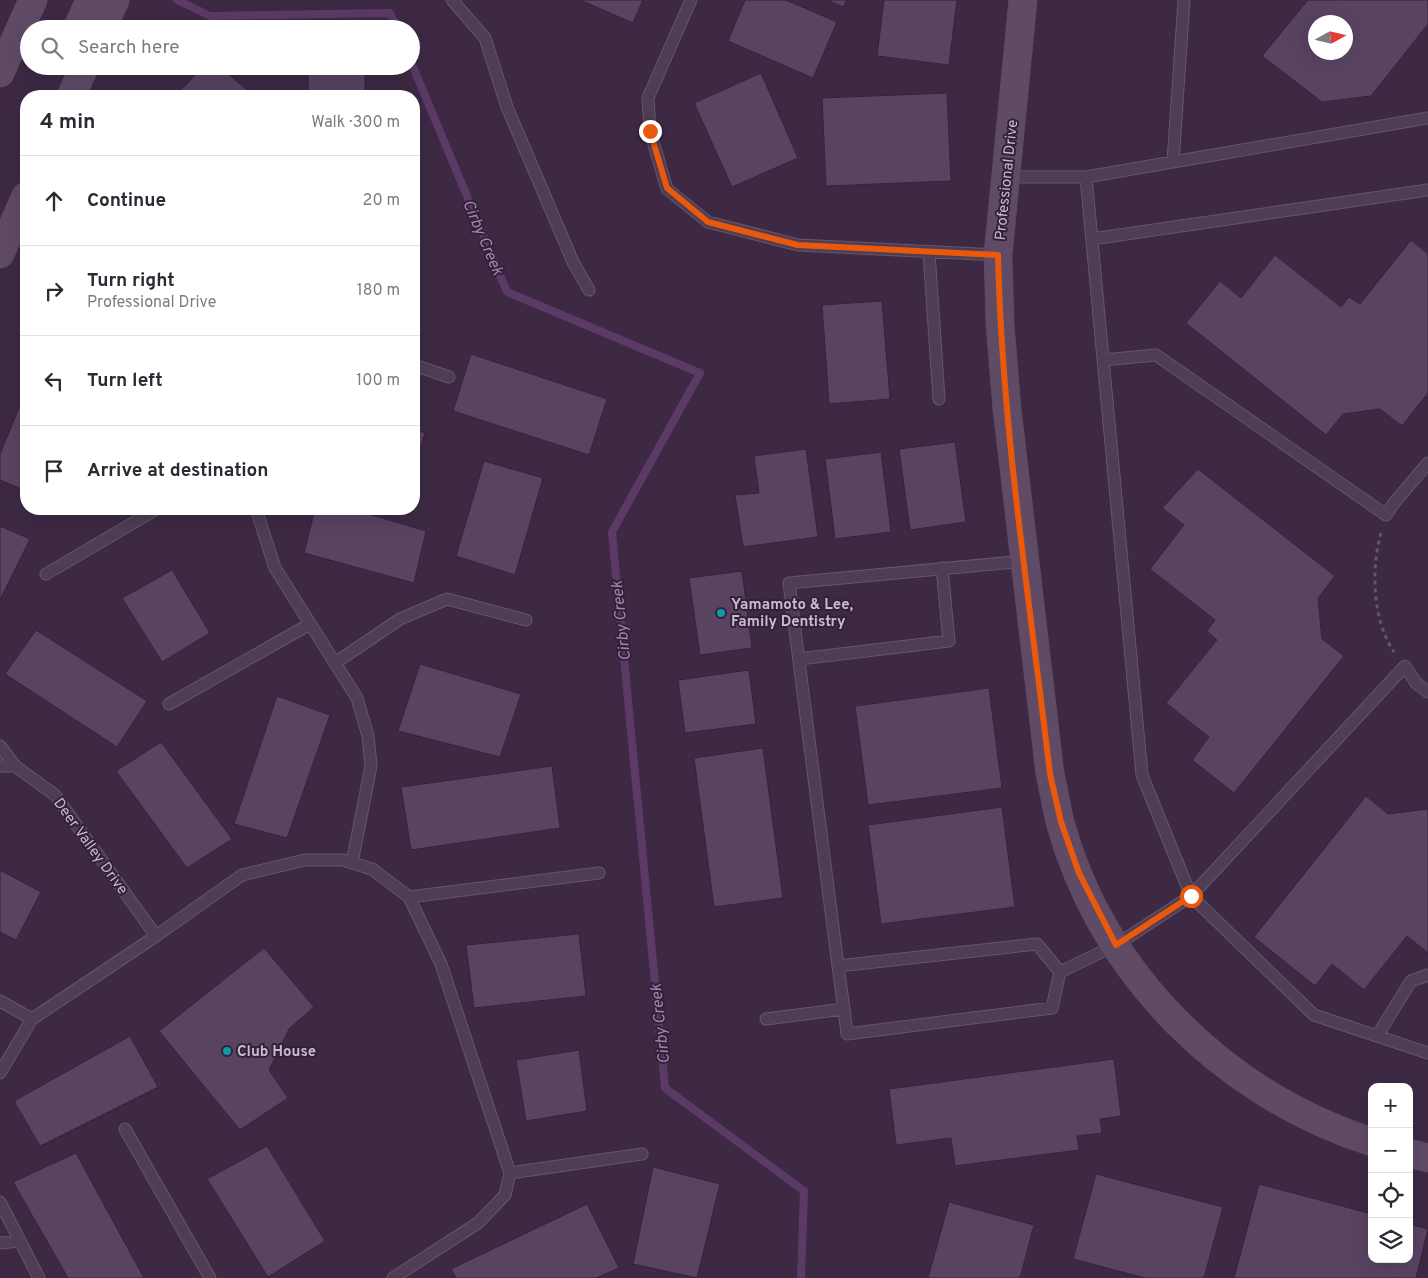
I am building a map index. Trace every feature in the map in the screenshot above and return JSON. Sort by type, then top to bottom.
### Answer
[{"type":"street","points":[[24,20],[33,0]]},
{"type":"street","points":[[81,20],[90,0]]},
{"type":"street","points":[[106,20],[115,0]]},
{"type":"street","name":"Professional Drive","points":[[1023,0],[998,255],[1001,343],[1050,774],[1061,822],[1079,873],[1116,945],[1152,998],[1226,1067],[1265,1094],[1318,1122],[1368,1141]]},
{"type":"street","points":[[0,73],[20,29]]},
{"type":"street","points":[[63,90],[64,75]]},
{"type":"street","points":[[74,90],[81,75]]},
{"type":"street","points":[[0,254],[20,209]]},
{"type":"street","points":[[1413,1154],[1428,1158]]},
{"type":"lane","points":[[452,0],[485,38],[507,107],[573,262],[589,290]]},
{"type":"lane","points":[[691,0],[648,98],[650,131],[667,188],[708,222],[798,245],[998,255]]},
{"type":"lane","points":[[1172,162],[1184,0]]},
{"type":"lane","points":[[1006,177],[1086,177],[1428,118]]},
{"type":"lane","points":[[1086,177],[1142,775],[1191,896],[1314,1015],[1428,1053]]},
{"type":"lane","points":[[1092,239],[1428,190]]},
{"type":"lane","points":[[929,252],[939,398]]},
{"type":"lane","points":[[1103,360],[1156,355],[1386,515],[1394,502],[1428,463]]},
{"type":"lane","points":[[420,367],[449,377]]},
{"type":"lane","points":[[46,574],[148,515]]},
{"type":"lane","points":[[258,515],[275,568],[357,698],[368,736],[371,766],[352,863]]},
{"type":"lane","points":[[1025,560],[789,583],[847,1034],[1052,1008],[1060,972]]},
{"type":"lane","points":[[799,659],[949,641],[942,568]]},
{"type":"lane","points":[[335,663],[400,619],[446,599],[526,620]]},
{"type":"lane","points":[[169,704],[310,624]]},
{"type":"lane","points":[[1060,972],[1116,945],[1191,896],[1405,666],[1416,683],[1428,692]]},
{"type":"lane","name":"Deer Valley Drive","points":[[0,746],[15,766],[55,795],[156,936]]},
{"type":"lane","points":[[0,766],[15,766]]},
{"type":"lane","points":[[0,1073],[32,1019],[156,936],[242,875],[305,860],[343,860],[372,869],[409,897],[441,964],[510,1173],[505,1195],[478,1223],[393,1278]]},
{"type":"lane","points":[[409,897],[599,874]]},
{"type":"lane","points":[[838,966],[1036,944],[1060,972]]},
{"type":"lane","points":[[1377,1036],[1411,981],[1428,974]]},
{"type":"lane","points":[[0,1002],[32,1019]]},
{"type":"lane","points":[[766,1019],[844,1009]]},
{"type":"lane","points":[[125,1129],[208,1278]]},
{"type":"lane","points":[[510,1173],[642,1154]]},
{"type":"lane","points":[[0,1202],[39,1278]]},
{"type":"lane","points":[[0,1243],[20,1241]]},
{"type":"path","points":[[1386,515],[1374,557],[1375,596],[1388,643],[1405,666]]},
{"type":"building","points":[[580,0],[643,0],[633,23]]},
{"type":"building","points":[[745,0],[786,0],[837,22],[813,78],[728,41]]},
{"type":"building","points":[[827,0],[847,0],[843,7]]},
{"type":"building","points":[[884,0],[957,0],[949,65],[877,56]]},
{"type":"building","points":[[1308,0],[1428,0],[1428,24],[1371,96],[1322,102],[1262,56]]},
{"type":"building","points":[[761,73],[798,158],[732,187],[694,103]]},
{"type":"building","points":[[195,75],[230,75],[247,90],[181,90]]},
{"type":"building","points":[[308,75],[365,75],[365,90],[308,90]]},
{"type":"building","points":[[947,93],[951,181],[826,186],[822,98]]},
{"type":"building","points":[[1411,240],[1428,254],[1428,393],[1402,426],[1380,409],[1343,414],[1326,435],[1186,323],[1220,281],[1241,298],[1275,255],[1341,307],[1349,297],[1360,304]]},
{"type":"building","points":[[882,301],[890,399],[829,404],[822,305]]},
{"type":"building","points":[[471,354],[607,399],[589,455],[453,411]]},
{"type":"building","points":[[20,406],[20,488],[0,480],[0,454]]},
{"type":"building","points":[[420,431],[425,433],[420,448]]},
{"type":"building","points":[[955,442],[966,522],[910,530],[899,449]]},
{"type":"building","points":[[806,449],[818,537],[743,547],[735,495],[759,493],[754,456]]},
{"type":"building","points":[[881,452],[891,532],[835,539],[825,459]]},
{"type":"building","points":[[484,461],[543,478],[515,575],[456,556]]},
{"type":"building","points":[[1198,469],[1335,576],[1318,598],[1322,639],[1344,656],[1234,793],[1192,760],[1209,737],[1166,703],[1217,640],[1207,631],[1215,620],[1150,569],[1184,525],[1162,508]]},
{"type":"building","points":[[314,515],[372,515],[426,531],[414,583],[304,553]]},
{"type":"building","points":[[0,526],[30,539],[0,600]]},
{"type":"building","points":[[172,570],[210,633],[162,662],[122,598]]},
{"type":"building","name":"Yamamoto & Lee, Family Dentistry","points":[[742,571],[752,648],[700,655],[689,578]]},
{"type":"building","points":[[36,630],[147,701],[117,747],[5,674]]},
{"type":"building","points":[[420,664],[521,694],[500,757],[398,731]]},
{"type":"building","points":[[749,670],[756,724],[685,733],[678,680]]},
{"type":"building","points":[[989,688],[1002,788],[868,805],[855,706]]},
{"type":"building","points":[[277,696],[330,715],[287,838],[234,824]]},
{"type":"building","points":[[161,742],[232,839],[187,868],[116,771]]},
{"type":"building","points":[[763,748],[783,898],[714,907],[694,758]]},
{"type":"building","points":[[552,766],[560,828],[411,850],[401,787]]},
{"type":"building","points":[[1366,796],[1388,814],[1428,809],[1428,953],[1407,936],[1364,990],[1332,964],[1315,986],[1254,937]]},
{"type":"building","points":[[1002,807],[1015,907],[881,924],[868,825]]},
{"type":"building","points":[[0,870],[41,892],[16,940],[0,932]]},
{"type":"building","points":[[579,934],[586,996],[474,1008],[466,945]]},
{"type":"building","name":"Club House","points":[[264,948],[314,1007],[289,1029],[269,1070],[288,1098],[240,1130],[159,1031]]},
{"type":"building","points":[[130,1036],[158,1087],[40,1146],[14,1101]]},
{"type":"building","points":[[579,1050],[587,1111],[526,1121],[516,1060]]},
{"type":"building","points":[[1114,1059],[1121,1116],[1100,1119],[1102,1133],[1077,1136],[1079,1150],[955,1166],[951,1138],[896,1145],[889,1089]]},
{"type":"building","points":[[267,1146],[325,1241],[268,1277],[207,1179]]},
{"type":"building","points":[[76,1153],[144,1278],[68,1278],[13,1182]]},
{"type":"building","points":[[653,1167],[720,1184],[697,1278],[633,1264]]},
{"type":"building","points":[[1096,1174],[1223,1207],[1204,1278],[1145,1278],[1073,1259]]},
{"type":"building","points":[[1259,1184],[1368,1213],[1368,1263],[1413,1263],[1413,1225],[1428,1229],[1416,1278],[1234,1278]]},
{"type":"building","points":[[949,1202],[1034,1225],[1020,1278],[928,1278]]},
{"type":"building","points":[[587,1204],[619,1268],[596,1278],[456,1278],[451,1269]]},
{"type":"waterway","name":"Cirby Creek","points":[[177,0],[210,16],[390,13],[393,20]]},
{"type":"waterway","name":"Cirby Creek","points":[[416,75],[507,292],[700,373],[612,532],[665,1088],[804,1191],[801,1278]]},
{"type":"place","name":"Yamamoto & Lee, Family Dentistry","points":[[721,613]]},
{"type":"place","name":"Club House","points":[[227,1051]]},
{"type":"route","points":[[650,131],[667,188],[708,222],[798,245],[998,255],[1000,324],[1007,409],[1050,774],[1061,822],[1079,873],[1116,945],[1191,896]]}]
